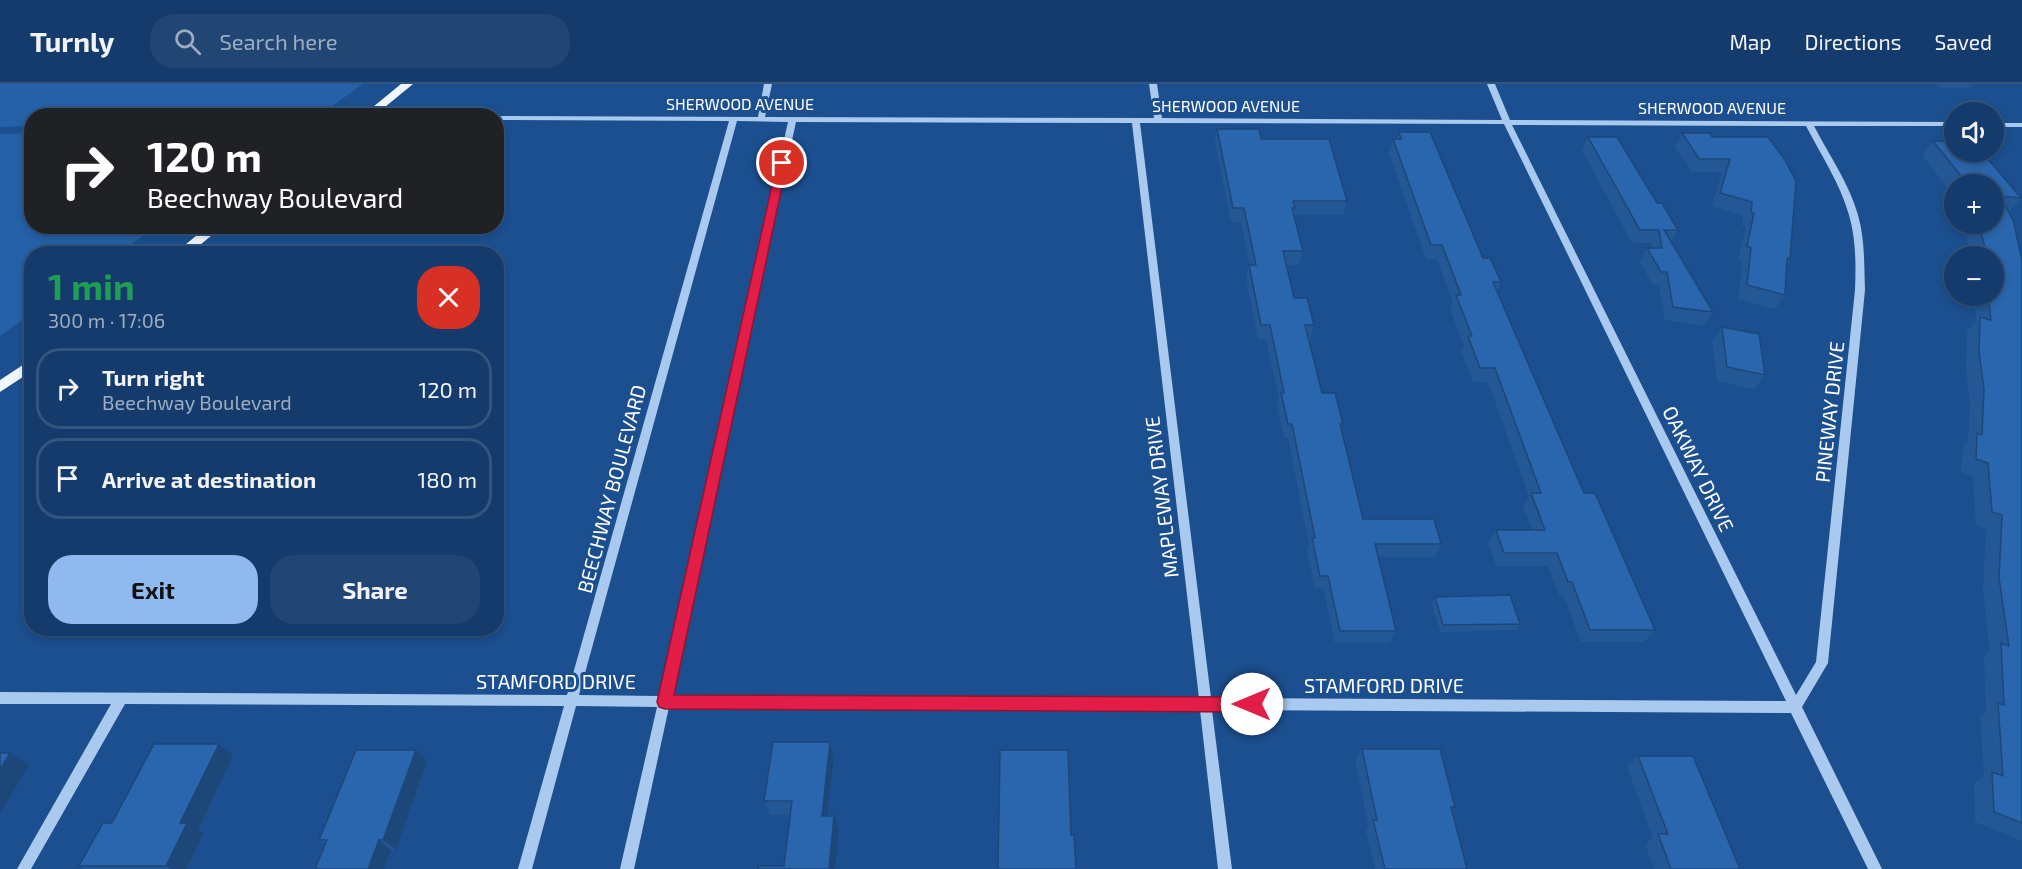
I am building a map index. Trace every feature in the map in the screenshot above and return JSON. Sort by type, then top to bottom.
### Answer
[{"type":"main road","points":[[377,108],[408,84]]},
{"type":"main road","points":[[191,246],[206,234]]},
{"type":"main road","points":[[0,387],[24,371]]},
{"type":"street","points":[[761,120],[768,84]]},
{"type":"street","points":[[1153,84],[1158,121]]},
{"type":"street","name":"OAKWAY DRIVE","points":[[1491,84],[1507,123],[1875,869]]},
{"type":"street","name":"SHERWOOD AVENUE","points":[[504,118],[1944,124]]},
{"type":"street","name":"BEECHWAY BOULEVARD","points":[[525,869],[734,119]]},
{"type":"street","points":[[627,869],[792,120]]},
{"type":"street","name":"MAPLEWAY DRIVE","points":[[1137,121],[1225,869]]},
{"type":"street","name":"PINEWAY DRIVE","points":[[1795,707],[1822,663],[1860,290],[1859,241],[1854,214],[1809,124]]},
{"type":"street","points":[[2004,125],[2022,125]]},
{"type":"street","name":"STAMFORD DRIVE","points":[[0,698],[572,703],[1795,707]]},
{"type":"street","points":[[24,869],[121,699]]},
{"type":"shaded area","points":[[0,84],[363,84],[330,108],[24,108],[24,126],[0,127]]},
{"type":"shaded area","points":[[24,133],[24,234],[146,234],[128,246],[24,246],[24,319],[0,336],[0,134]]},
{"type":"building","points":[[1217,129],[1259,129],[1261,139],[1329,139],[1347,201],[1293,201],[1295,208],[1292,208],[1303,251],[1283,251],[1294,298],[1307,298],[1314,325],[1305,325],[1322,393],[1335,393],[1343,424],[1340,424],[1363,519],[1434,519],[1441,544],[1375,544],[1396,631],[1340,631],[1328,576],[1320,576],[1312,538],[1315,538],[1292,424],[1288,424],[1281,393],[1284,393],[1270,325],[1261,325],[1249,265],[1256,265],[1244,208],[1233,208]]},
{"type":"building","points":[[1399,132],[1430,132],[1483,258],[1490,258],[1501,282],[1493,282],[1584,493],[1595,493],[1655,630],[1590,630],[1572,582],[1568,582],[1557,553],[1504,553],[1496,530],[1545,530],[1531,493],[1541,493],[1495,368],[1480,368],[1468,336],[1472,336],[1456,295],[1461,295],[1442,245],[1431,245],[1393,139],[1401,139]]},
{"type":"building","points":[[1682,133],[1710,133],[1712,137],[1768,137],[1785,160],[1796,181],[1785,295],[1747,285],[1751,248],[1747,246],[1754,213],[1751,212],[1752,202],[1720,193],[1730,159],[1699,159]]},
{"type":"building","points":[[1588,137],[1617,137],[1657,203],[1662,203],[1678,230],[1664,230],[1713,312],[1673,307],[1667,272],[1661,272],[1647,248],[1662,248],[1659,230],[1640,230]]},
{"type":"building","points":[[1933,141],[1944,142],[1944,155]]},
{"type":"building","points":[[1950,162],[1990,162],[2001,174],[1959,174]]},
{"type":"building","points":[[2004,178],[2021,198],[2004,196]]},
{"type":"building","points":[[2004,202],[2014,223],[2022,261],[2022,823],[1994,812],[1992,772],[2003,776],[1998,703],[2004,705],[2001,643],[2009,646],[1999,578],[2002,515],[1992,512],[1988,463],[1976,459],[1977,433],[1982,435],[1984,389],[1979,352],[1980,317],[1991,320],[1989,306],[2004,306],[2004,246],[1984,246],[1982,234],[2004,234]]},
{"type":"building","points":[[1722,327],[1759,334],[1765,375],[1727,367]]},
{"type":"building","points":[[1510,595],[1520,624],[1443,625],[1435,597]]},
{"type":"building","points":[[773,742],[830,742],[822,816],[834,816],[829,869],[758,869],[758,866],[784,866],[792,801],[764,801]]},
{"type":"building","points":[[154,744],[219,744],[180,823],[187,823],[166,866],[79,866],[103,823],[112,823]]},
{"type":"building","points":[[1362,749],[1440,749],[1455,807],[1451,807],[1467,869],[1385,869],[1373,820],[1377,820]]},
{"type":"building","points":[[356,750],[416,750],[383,840],[379,840],[368,869],[315,869],[327,840],[319,840]]},
{"type":"building","points":[[1000,750],[1068,750],[1071,835],[1074,835],[1076,869],[998,869]]},
{"type":"building","points":[[0,753],[10,753],[0,770]]},
{"type":"building","points":[[1638,756],[1693,756],[1740,869],[1671,869],[1658,834],[1668,834]]},
{"type":"route","points":[[782,163],[665,702],[1252,704]]}]
